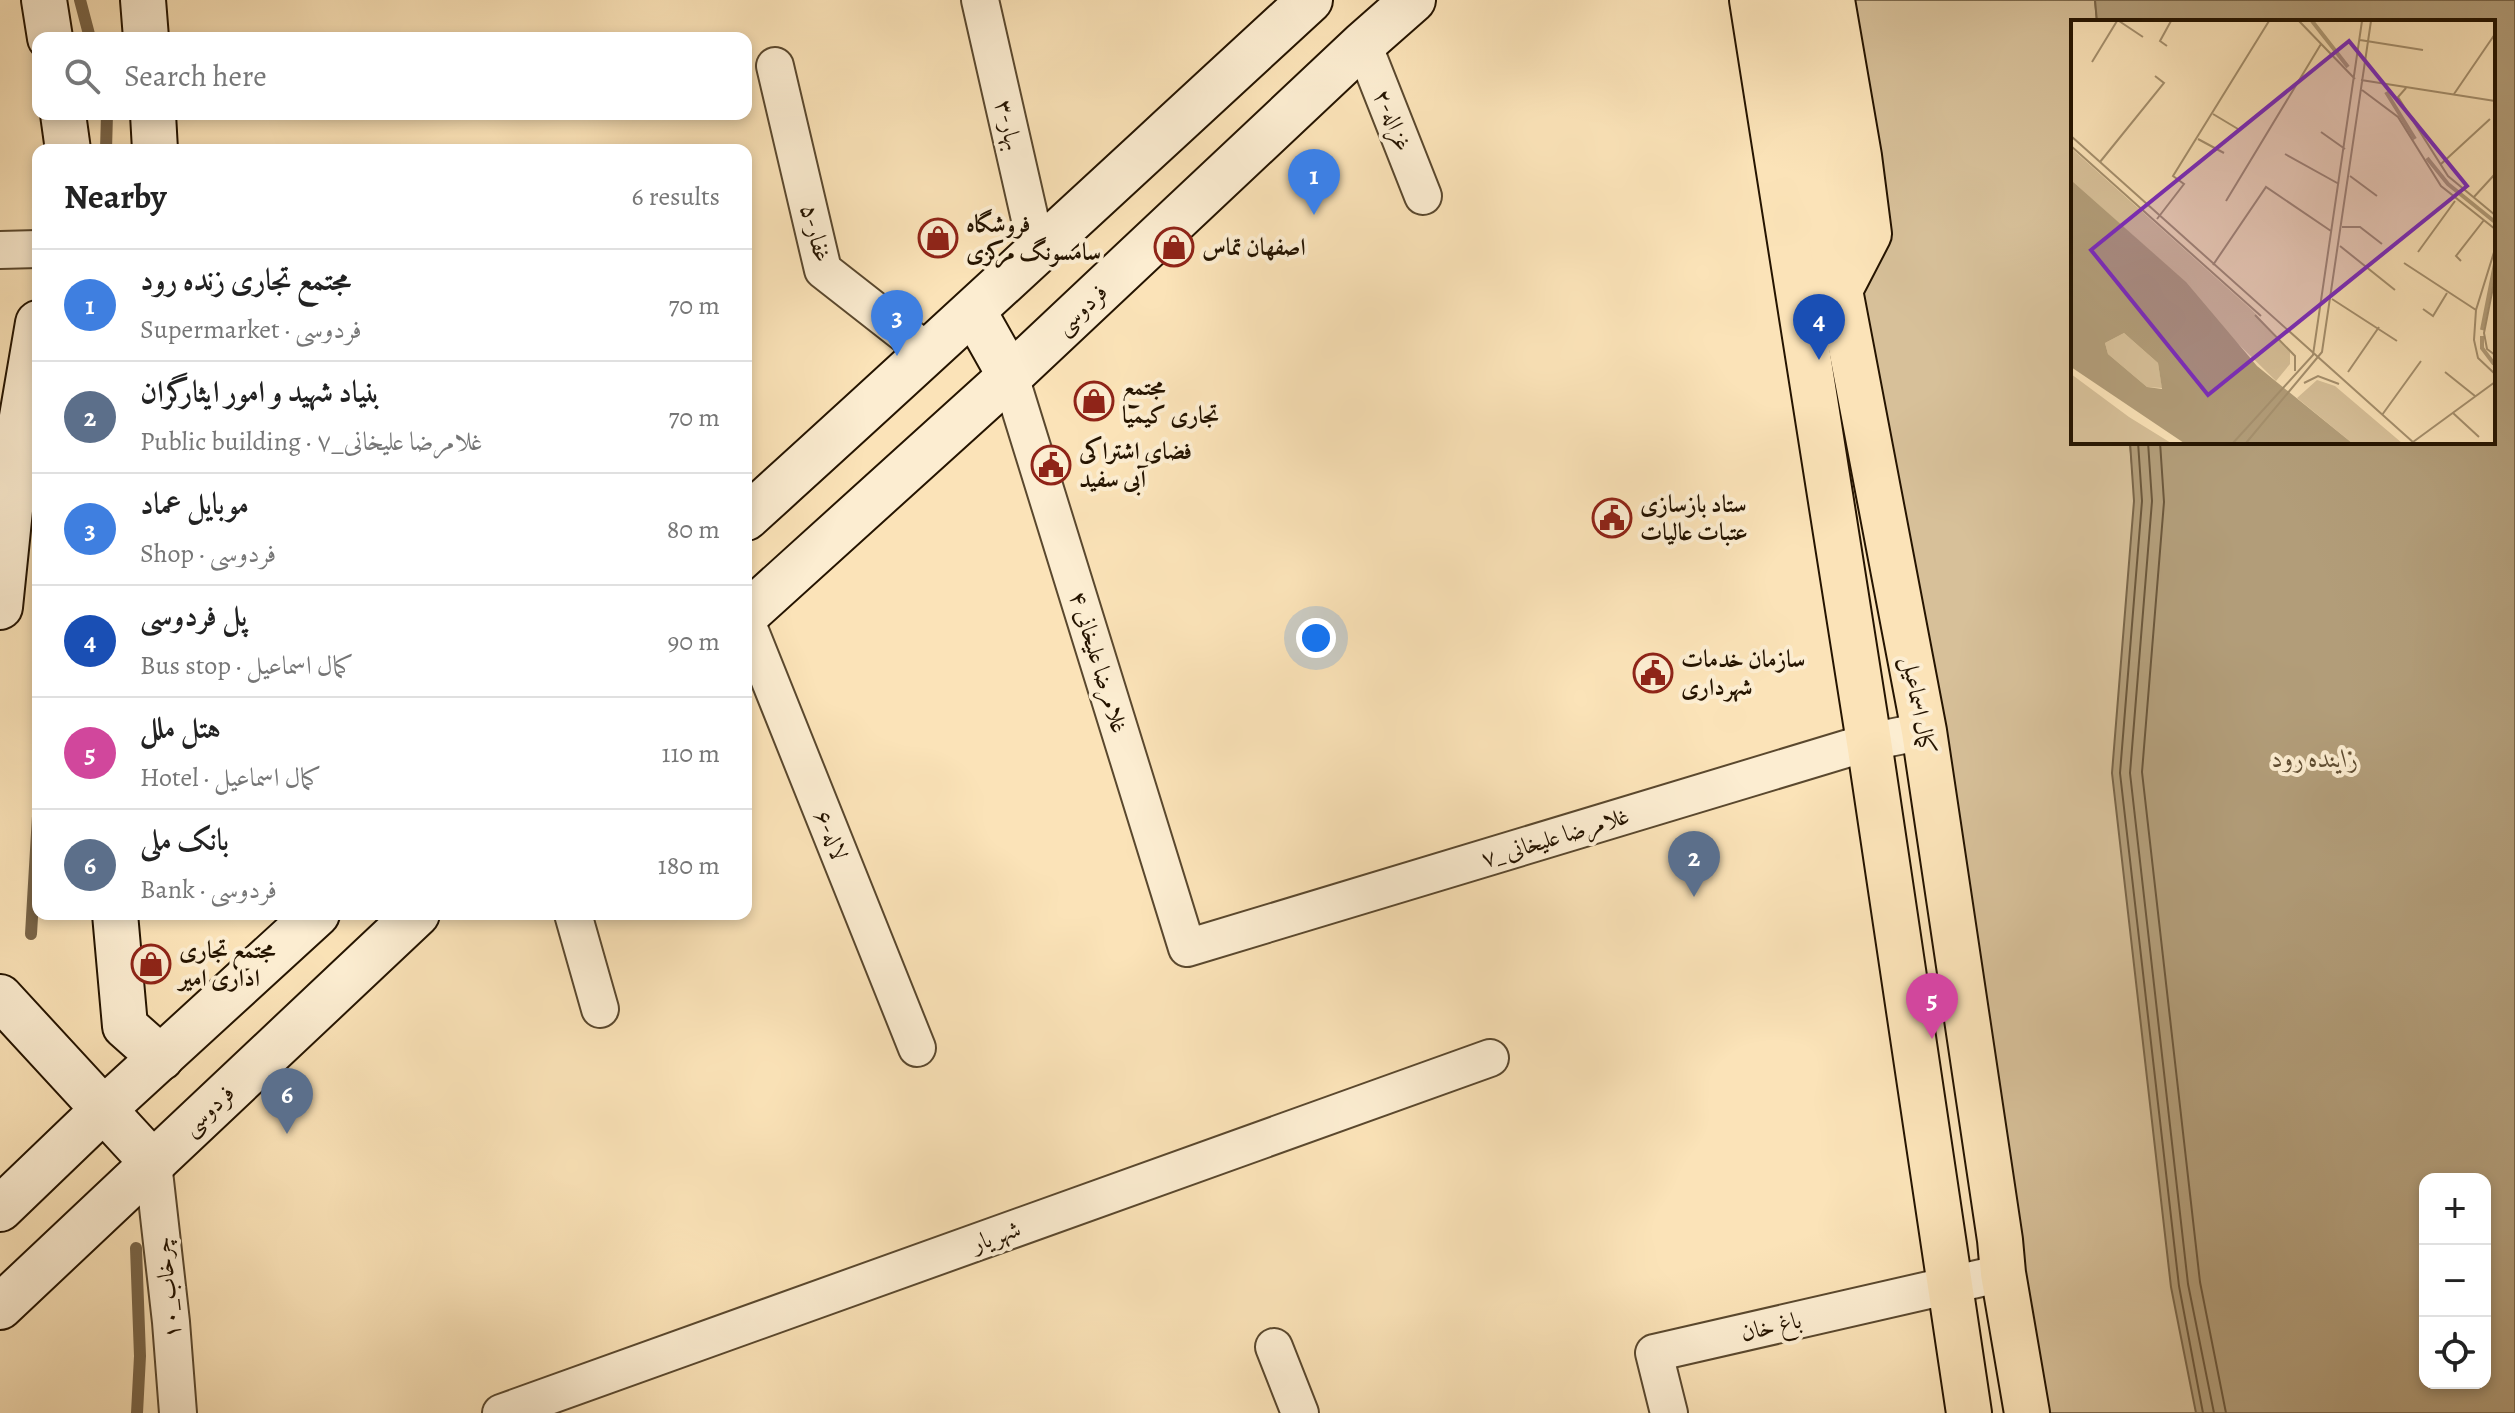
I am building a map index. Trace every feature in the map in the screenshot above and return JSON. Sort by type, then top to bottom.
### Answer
[{"type":"main road","points":[[44,0],[49,32]]},
{"type":"main road","points":[[143,0],[146,32]]},
{"type":"main road","points":[[752,513],[974,312],[1037,250],[1310,0]]},
{"type":"main road","name":"فردوسی","points":[[752,610],[1010,376],[1413,0]]},
{"type":"main road","points":[[1752,0],[1869,742],[1969,1413]]},
{"type":"main road","name":"کمال اسماعیل","points":[[1790,0],[1840,290],[1924,731],[2003,1273],[2027,1413]]},
{"type":"main road","points":[[1832,0],[1869,234],[1840,290]]},
{"type":"main road","points":[[64,120],[67,144]]},
{"type":"main road","points":[[153,120],[155,144]]},
{"type":"main road","points":[[974,312],[1010,376]]},
{"type":"main road","points":[[0,607],[16,452],[32,358]]},
{"type":"main road","points":[[116,920],[125,1026],[161,1058]]},
{"type":"main road","points":[[0,1209],[310,920]]},
{"type":"main road","name":"فردوسی","points":[[0,1307],[411,920]]},
{"type":"main road","points":[[0,997],[153,1163]]},
{"type":"street","name":"۳-بهار","points":[[980,0],[1037,250]]},
{"type":"street","name":"۲-غزاله","points":[[1363,44],[1423,196]]},
{"type":"street","name":"۵-غفار","points":[[775,66],[823,270],[929,353]]},
{"type":"street","points":[[0,250],[32,249]]},
{"type":"street","name":"۴ غلامرضا علیخانی","points":[[1010,376],[1187,948]]},
{"type":"street","name":"۶-لاله","points":[[752,636],[917,1048]]},
{"type":"street","name":"۷_غلامرضا علیخانی","points":[[1187,948],[1869,742],[1924,731]]},
{"type":"street","points":[[575,920],[600,1009]]},
{"type":"street","name":"شهریار","points":[[501,1413],[1490,1058]]},
{"type":"street","name":"۱۰_چرخاب","points":[[153,1163],[178,1413]]},
{"type":"street","points":[[1949,1285],[2003,1273]]},
{"type":"street","name":"باغ خان","points":[[1669,1413],[1654,1353],[1949,1285]]},
{"type":"street","points":[[1274,1347],[1300,1413]]},
{"type":"shaded area","points":[[1850,0],[2095,0],[2097,20],[2071,20],[2071,444],[2130,444],[2215,1413],[2040,1413],[1854,295]]},
{"type":"water","name":"زاینده رود","points":[[2095,0],[2515,0],[2515,1413],[2196,1413],[2171,1287],[2112,773],[2134,501],[2130,444],[2495,444],[2495,20],[2097,20]]},
{"type":"waterway","points":[[80,0],[88,32]]},
{"type":"waterway","points":[[106,144],[107,120]]},
{"type":"waterway","points":[[31,934],[32,917]]},
{"type":"waterway","points":[[136,1248],[140,1356],[137,1413]]},
{"type":"place","name":"مجتمع تجاری زنده رود","points":[[1314,215]]},
{"type":"place","name":"فروشگاه سامسونگ مرکزی","points":[[938,238]]},
{"type":"place","name":"اصفهان تماس","points":[[1174,247]]},
{"type":"place","name":"موبایل عماد","points":[[897,356]]},
{"type":"place","name":"پل فردوسی","points":[[1819,360]]},
{"type":"place","name":"مجتمع تجاری کیمیا","points":[[1094,401]]},
{"type":"place","name":"فضای اشتراکی آبی سفید","points":[[1051,465]]},
{"type":"place","name":"ستاد بازسازی عتبات عالیات","points":[[1612,518]]},
{"type":"place","name":"سازمان خدمات شهرداری","points":[[1653,673]]},
{"type":"place","name":"بنیاد شهید و امور ایثارگران","points":[[1694,897]]},
{"type":"place","name":"مجتمع تجاری اداری امیر","points":[[151,964]]},
{"type":"place","name":"هتل ملل","points":[[1932,1039]]},
{"type":"place","name":"بانک ملی","points":[[287,1134]]}]
